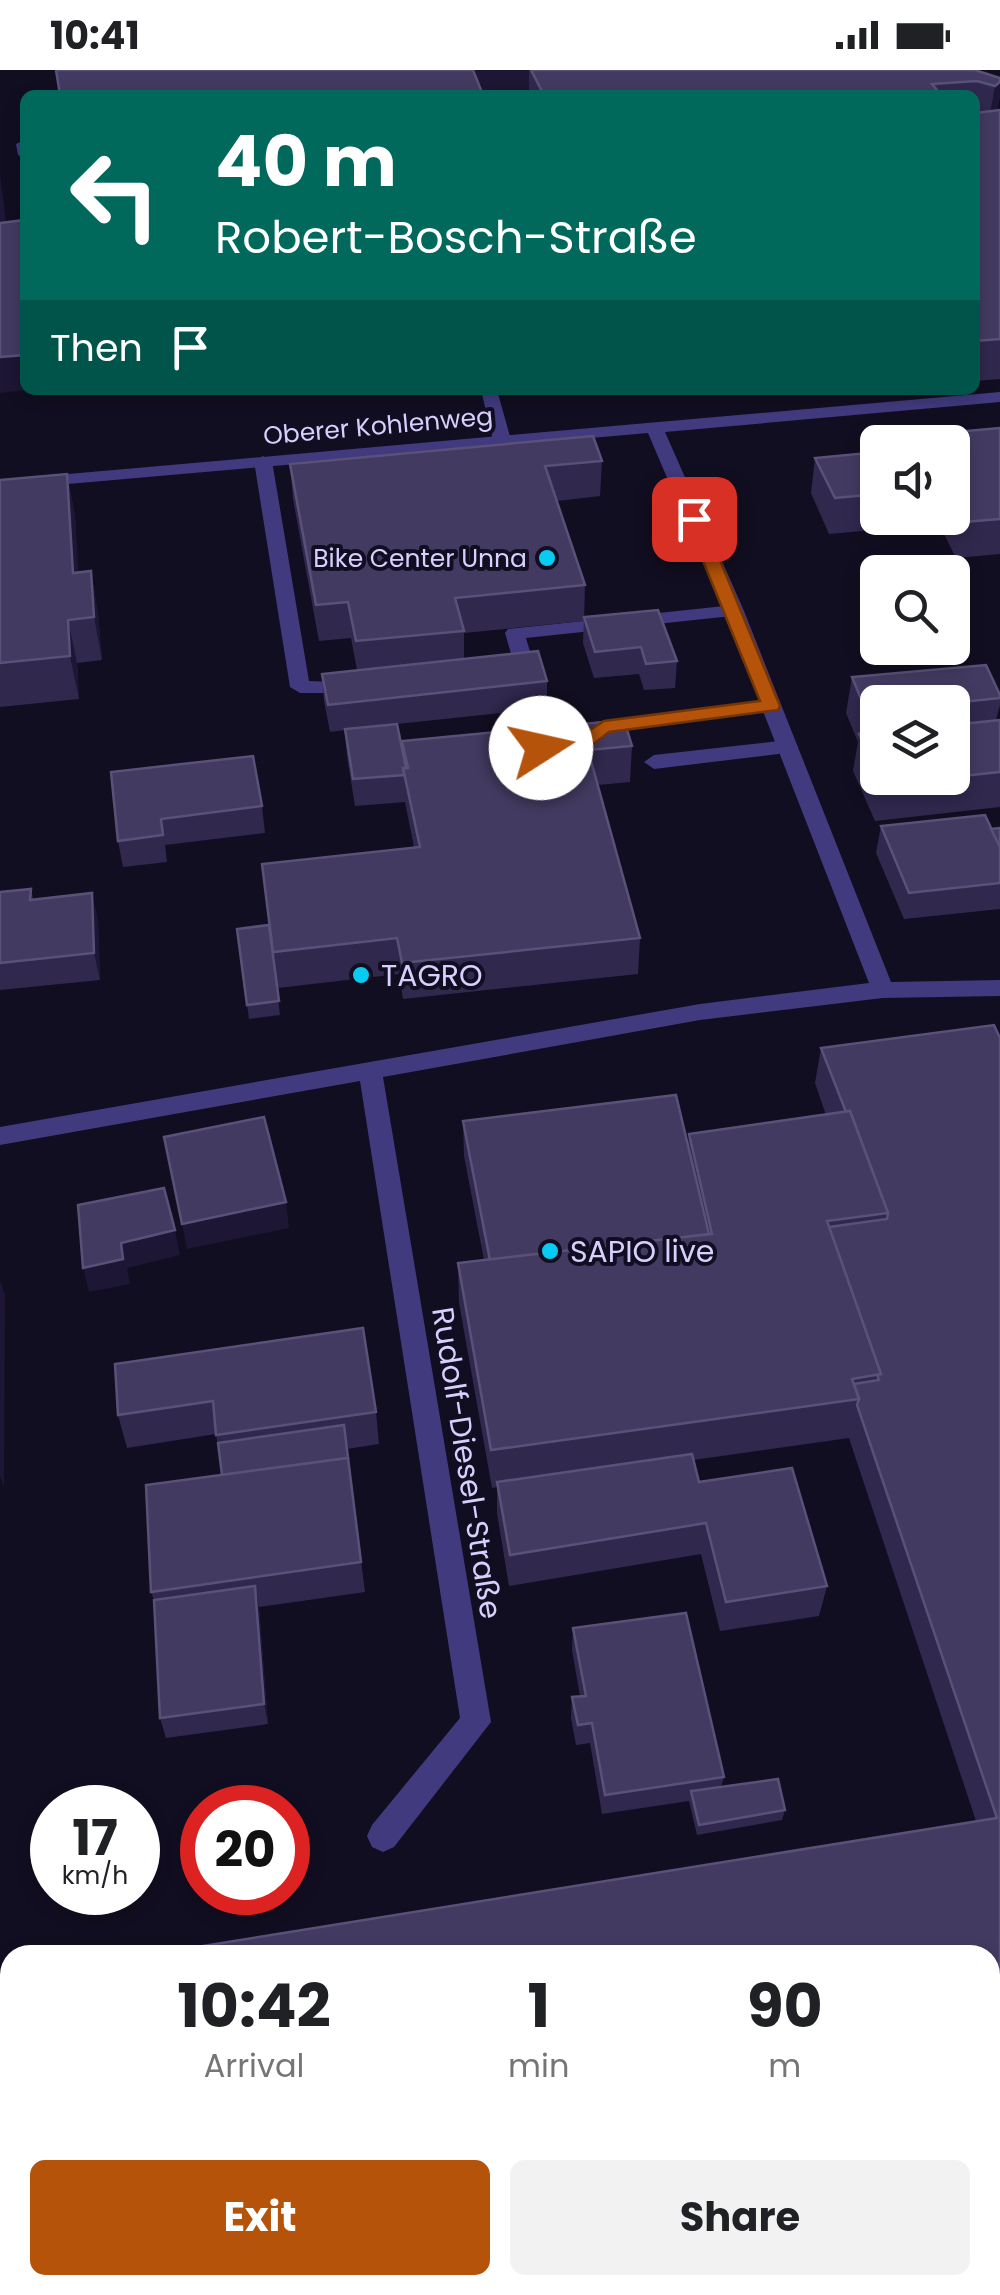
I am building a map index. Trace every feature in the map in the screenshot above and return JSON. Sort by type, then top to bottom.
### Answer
[{"type":"street","points":[[491,395],[502,440]]},
{"type":"street","name":"Oberer Kohlenweg","points":[[0,485],[1000,397]]},
{"type":"street","points":[[654,427],[734,611],[883,990]]},
{"type":"street","points":[[263,461],[300,687],[337,691],[375,687]]},
{"type":"street","points":[[488,676],[526,672],[515,633],[734,611]]},
{"type":"street","points":[[570,744],[596,736],[604,727],[771,706]]},
{"type":"street","points":[[654,762],[788,747]]},
{"type":"street","points":[[0,1136],[700,1012],[883,990],[1000,988]]},
{"type":"street","name":"Rudolf-Diesel-Straße","points":[[370,1068],[476,1722],[383,1836]]},
{"type":"building","points":[[56,70],[473,70],[481,90],[59,90]]},
{"type":"building","points":[[531,70],[975,70],[1000,78],[995,86],[977,81],[932,84],[937,90],[541,90]]},
{"type":"building","points":[[1000,110],[1000,339],[980,341],[980,112]]},
{"type":"building","points":[[20,221],[20,355],[0,357],[0,223]]},
{"type":"building","points":[[1000,428],[1000,519],[970,522],[970,431]]},
{"type":"building","points":[[593,436],[602,461],[545,466],[585,585],[455,598],[464,631],[356,641],[348,602],[316,605],[290,464]]},
{"type":"building","points":[[860,454],[860,496],[835,498],[815,458]]},
{"type":"building","points":[[67,474],[73,573],[91,571],[94,617],[68,620],[70,656],[0,663],[0,480]]},
{"type":"building","points":[[658,610],[677,661],[646,664],[641,647],[595,652],[584,617]]},
{"type":"building","points":[[538,651],[547,681],[328,705],[322,674]]},
{"type":"building","points":[[986,665],[1000,698],[970,701],[970,685],[860,685],[860,696],[852,677]]},
{"type":"building","points":[[624,720],[632,746],[588,750],[640,938],[402,963],[397,938],[273,952],[262,864],[420,847],[403,768],[408,768],[402,741]]},
{"type":"building","points":[[1000,720],[1000,772],[970,775],[970,723]]},
{"type":"building","points":[[397,724],[404,775],[353,779],[345,729]]},
{"type":"building","points":[[253,756],[262,806],[161,819],[163,835],[118,841],[111,772]]},
{"type":"building","points":[[985,815],[1000,847],[1000,883],[909,893],[881,826]]},
{"type":"building","points":[[1000,828],[1000,847],[991,829]]},
{"type":"building","points":[[31,889],[30,900],[92,893],[94,953],[0,963],[0,892]]},
{"type":"building","points":[[269,925],[279,1001],[247,1005],[237,929]]},
{"type":"building","points":[[994,1025],[1000,1038],[1000,1945],[209,1945],[997,1818],[857,1405],[854,1384],[879,1380],[877,1374],[881,1374],[829,1227],[887,1219],[888,1213],[850,1111],[846,1112],[821,1048]]},
{"type":"building","points":[[676,1095],[709,1234],[490,1260],[463,1121]]},
{"type":"building","points":[[850,1111],[888,1213],[827,1221],[881,1374],[852,1379],[859,1399],[491,1450],[458,1263],[712,1234],[689,1134]]},
{"type":"building","points":[[264,1117],[286,1202],[182,1224],[164,1137]]},
{"type":"building","points":[[164,1188],[175,1230],[121,1243],[123,1259],[83,1268],[78,1205]]},
{"type":"building","points":[[363,1328],[376,1412],[216,1435],[213,1401],[118,1415],[115,1364]]},
{"type":"building","points":[[344,1425],[348,1458],[222,1475],[218,1443]]},
{"type":"building","points":[[692,1454],[699,1482],[792,1468],[827,1586],[726,1602],[706,1523],[510,1555],[497,1482]]},
{"type":"building","points":[[348,1458],[361,1562],[151,1592],[146,1485]]},
{"type":"building","points":[[255,1586],[264,1704],[160,1718],[154,1600]]},
{"type":"building","points":[[686,1613],[724,1777],[605,1795],[592,1723],[578,1725],[572,1697],[586,1696],[573,1628]]},
{"type":"building","points":[[778,1779],[785,1810],[699,1825],[691,1791]]},
{"type":"place","name":"Bike Center Unna","points":[[547,558]]},
{"type":"place","name":"TAGRO","points":[[361,975]]},
{"type":"place","name":"SAPIO live","points":[[550,1251]]},
{"type":"route","points":[[541,748],[584,742],[604,727],[771,706],[694,519]]}]
